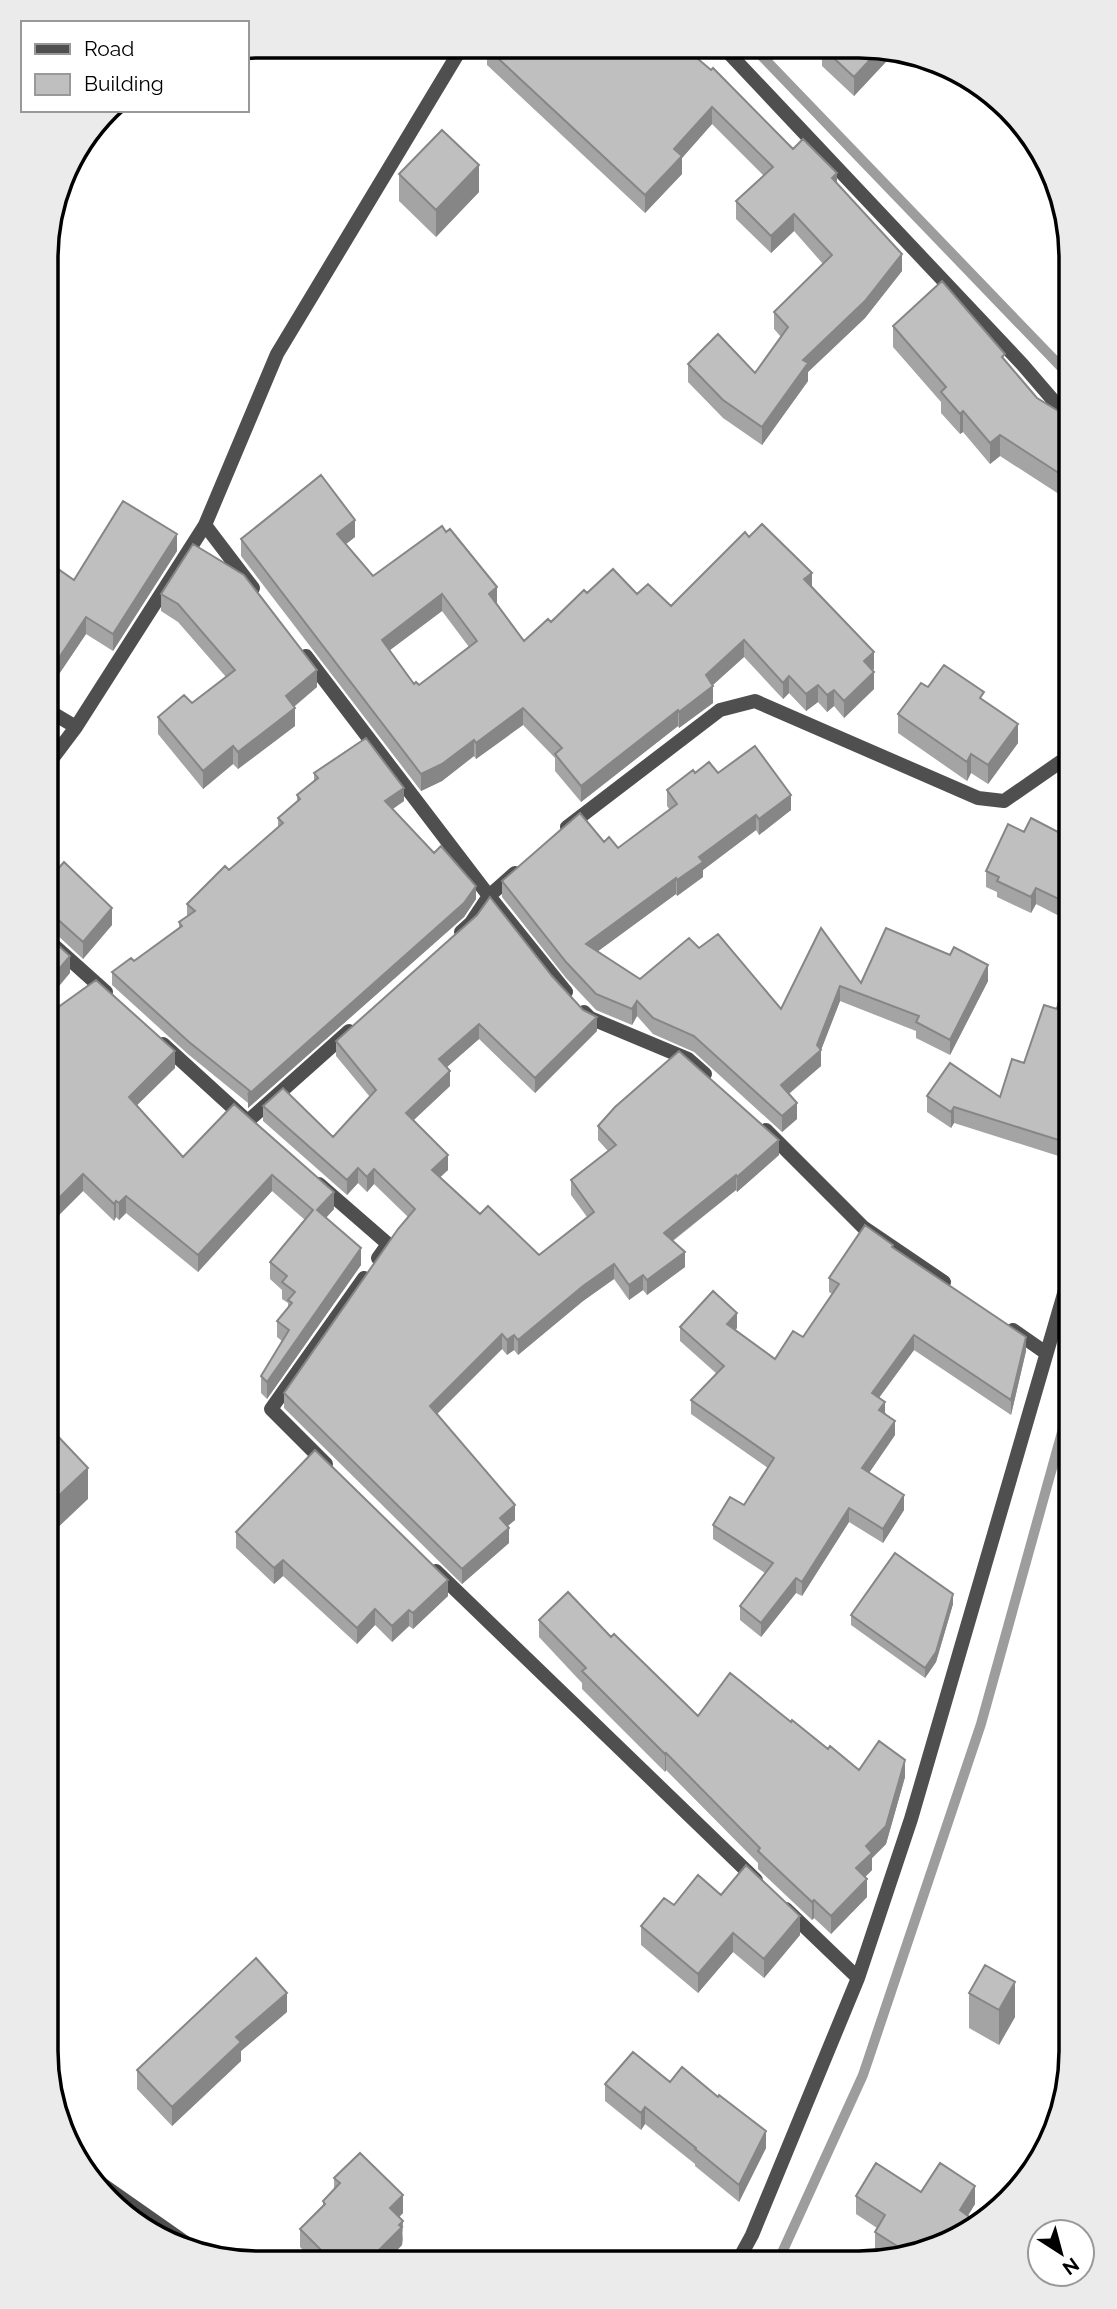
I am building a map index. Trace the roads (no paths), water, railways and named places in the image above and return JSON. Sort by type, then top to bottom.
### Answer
[{"type":"street","points":[[58,752],[205,525],[276,354],[455,58]]},
{"type":"street","points":[[733,58],[1022,364],[1059,407]]},
{"type":"street","points":[[205,525],[263,601]]},
{"type":"street","points":[[297,645],[489,896],[559,984],[590,1018],[688,1059],[718,1086]]},
{"type":"street","points":[[551,841],[583,813],[720,710],[755,701],[978,798],[1004,801],[1059,763]]},
{"type":"street","points":[[58,716],[76,727]]},
{"type":"street","points":[[451,941],[471,923],[489,896],[530,859]]},
{"type":"street","points":[[58,949],[119,1004]]},
{"type":"street","points":[[149,1031],[253,1125],[359,1022]]},
{"type":"street","points":[[758,1123],[863,1227],[955,1290]]},
{"type":"street","points":[[308,1174],[388,1244],[271,1409],[338,1475]]},
{"type":"street","points":[[743,2251],[858,1978],[911,1819],[1059,1310]]},
{"type":"street","points":[[1001,1321],[1046,1353]]},
{"type":"street","points":[[424,1560],[858,1978]]},
{"type":"street","points":[[123,2199],[166,2229]]},
{"type":"waterway","points":[[764,58],[1059,365]]},
{"type":"waterway","points":[[783,2251],[863,2075],[981,1724],[1059,1443]]}]
